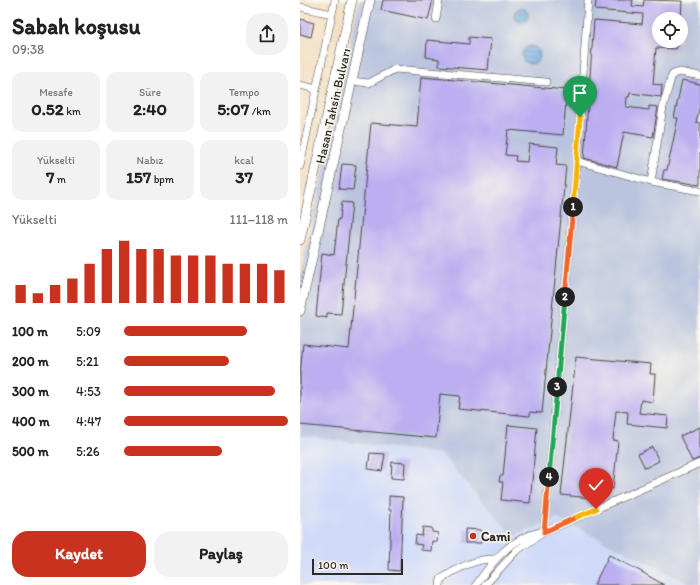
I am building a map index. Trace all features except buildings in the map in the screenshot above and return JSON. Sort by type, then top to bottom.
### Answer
[{"type":"main road","name":"Hasan Tahsin Bulvarı","points":[[300,240],[352,0]]},
{"type":"main road","name":"Hasan Tahsin Bulvarı","points":[[300,311],[370,0]]},
{"type":"street","points":[[300,166],[335,0]]},
{"type":"street","points":[[436,19],[439,0]]},
{"type":"street","points":[[544,532],[577,161],[588,0]]},
{"type":"street","points":[[300,7],[332,14]]},
{"type":"street","points":[[352,81],[369,83],[395,69],[546,82]]},
{"type":"street","points":[[651,182],[663,107],[671,78],[673,74],[680,72],[700,76]]},
{"type":"street","points":[[300,85],[316,88]]},
{"type":"street","points":[[577,161],[651,182],[700,191]]},
{"type":"street","points":[[486,585],[516,551],[544,532],[700,463]]},
{"type":"street","points":[[476,585],[494,560],[510,545],[528,535],[544,532]]},
{"type":"street","points":[[440,585],[441,579],[459,569],[483,559],[494,560]]},
{"type":"shaded area","points":[[359,0],[700,0],[700,585],[692,585],[557,518],[514,537],[441,454],[300,436],[300,277]]},
{"type":"shaded area","points":[[300,436],[441,454],[514,537],[557,518],[692,585],[300,585]]},
{"type":"water","points":[[518,8],[524,8],[528,12],[528,18],[524,22],[518,22],[514,18],[514,12]]},
{"type":"water","points":[[527,46],[535,46],[540,51],[538,62],[535,64],[527,64],[522,59],[522,51]]},
{"type":"place","name":"Cami","points":[[473,536]]},
{"type":"route","points":[[580,117],[544,532],[596,509]]}]
